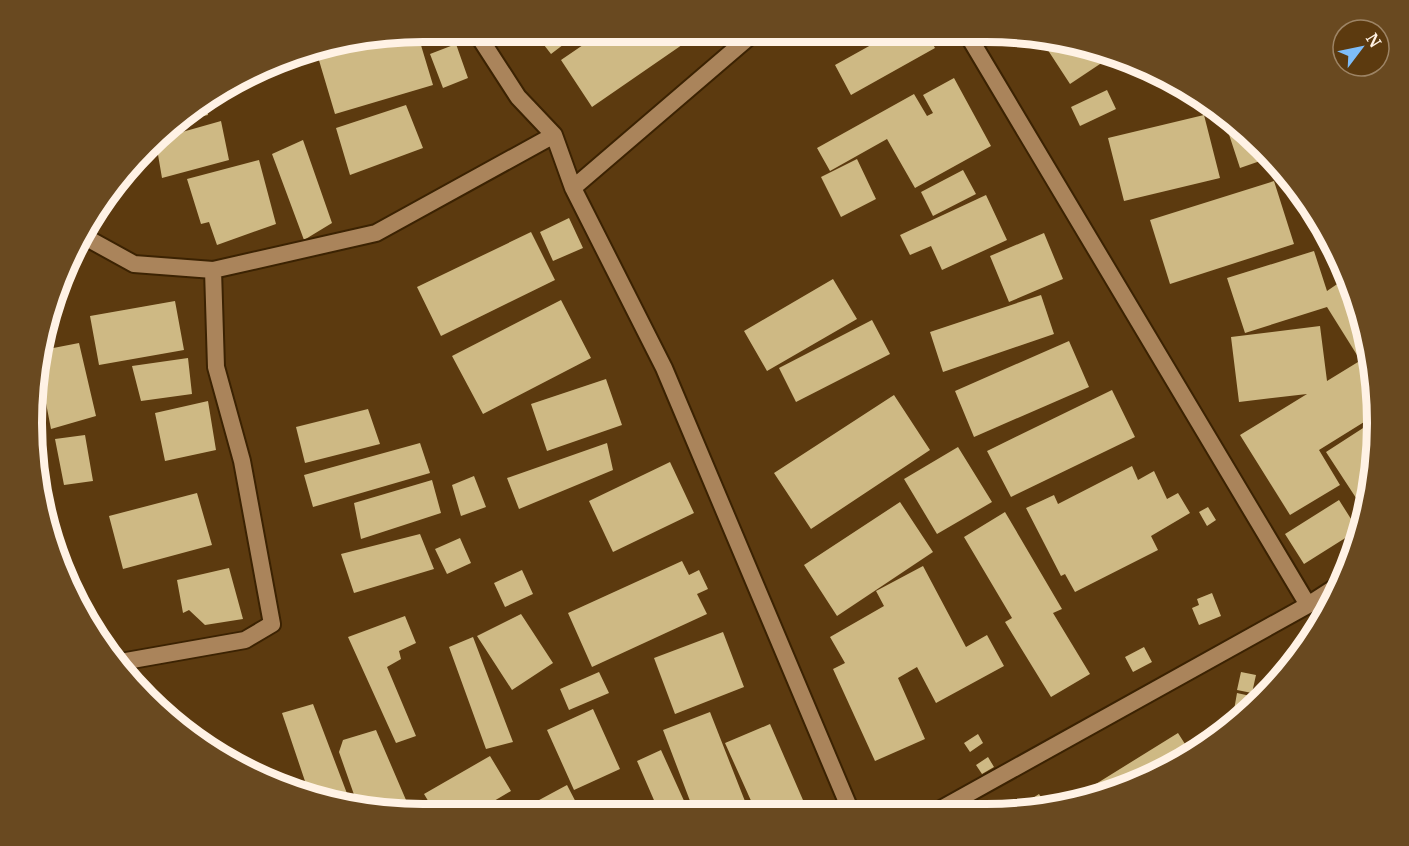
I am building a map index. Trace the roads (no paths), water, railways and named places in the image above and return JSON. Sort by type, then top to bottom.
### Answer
[{"type":"street","points":[[482,42],[518,97],[554,135],[573,188],[664,368],[848,804]]},
{"type":"street","points":[[573,188],[743,42]]},
{"type":"street","points":[[972,42],[1308,605]]},
{"type":"street","points":[[89,239],[134,264],[213,270],[376,233],[554,135]]},
{"type":"street","points":[[126,661],[244,640],[272,624],[242,461],[216,367],[213,270]]},
{"type":"street","points":[[950,804],[1328,592]]}]
